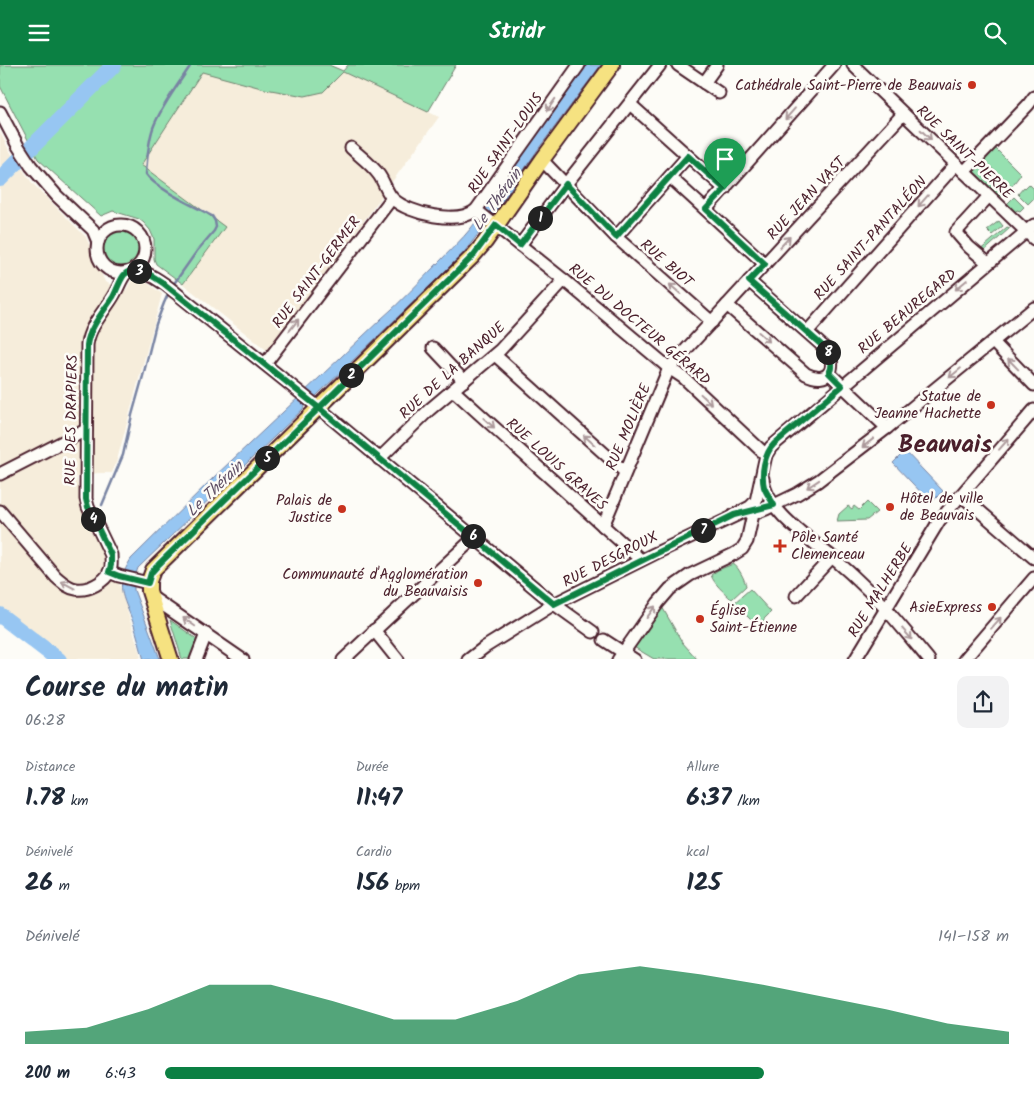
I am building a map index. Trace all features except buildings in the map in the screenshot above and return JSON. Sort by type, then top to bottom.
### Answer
[{"type":"main road","points":[[171,659],[145,587],[151,573],[316,405],[473,256],[493,223],[612,65]]},
{"type":"street","name":"RUE SAINT-LOUIS","points":[[392,198],[411,209],[433,215],[463,217],[476,211],[579,65]]},
{"type":"street","points":[[520,245],[660,65]]},
{"type":"street","points":[[678,65],[719,93]]},
{"type":"street","points":[[704,83],[717,65]]},
{"type":"street","points":[[706,209],[834,65]]},
{"type":"street","name":"RUE SAINT-PIERRE","points":[[852,65],[989,196],[1031,232]]},
{"type":"street","name":"RUE SAINT-PANTALÉON","points":[[807,332],[960,168],[1028,105],[1034,97]]},
{"type":"street","points":[[630,104],[725,189]]},
{"type":"street","points":[[0,112],[31,166],[49,188],[93,230],[98,242],[99,257],[102,264],[117,273],[130,271],[147,273],[165,284]]},
{"type":"street","name":"RUE JEAN VAST","points":[[669,368],[904,114]]},
{"type":"street","points":[[352,148],[378,173],[392,198]]},
{"type":"street","points":[[616,237],[688,156]]},
{"type":"street","name":"RUE BIOT","points":[[542,159],[616,237],[712,322]]},
{"type":"street","points":[[670,177],[765,264]]},
{"type":"street","points":[[988,263],[956,232],[989,196]]},
{"type":"street","name":"RUE SAINT-GERMER","points":[[265,364],[392,198]]},
{"type":"street","name":"RUE DU DOCTEUR GÉRARD","points":[[476,211],[564,280],[669,368],[684,378],[766,455]]},
{"type":"street","points":[[75,212],[92,223],[110,228]]},
{"type":"street","points":[[98,242],[110,228],[122,225],[134,229],[144,241],[147,262],[165,284],[316,405],[554,604],[593,632]]},
{"type":"street","name":"RUE BEAUREGARD","points":[[766,455],[771,447],[988,263],[1031,232]]},
{"type":"street","points":[[130,271],[142,262],[145,254]]},
{"type":"street","points":[[108,269],[112,286],[110,300]]},
{"type":"street","name":"RUE DES DRAPIERS","points":[[114,574],[111,565],[111,555],[86,499],[87,345],[91,329],[130,271]]},
{"type":"street","name":"RUE DE LA BANQUE","points":[[379,459],[421,417],[495,355],[564,280]]},
{"type":"street","points":[[728,305],[806,374],[818,378],[829,373],[832,365],[830,355],[826,349],[749,281]]},
{"type":"street","name":"RUE DESGROUX","points":[[620,656],[658,603],[672,587],[690,575],[742,549],[747,541],[752,513],[774,505],[806,489],[887,428],[1034,308]]},
{"type":"street","points":[[993,342],[1034,385]]},
{"type":"street","points":[[433,348],[464,381]]},
{"type":"street","points":[[495,355],[625,472]]},
{"type":"street","name":"RUE MOLIÈRE","points":[[603,526],[669,368]]},
{"type":"street","points":[[829,373],[887,428]]},
{"type":"street","name":"RUE LOUIS GRAVES","points":[[453,390],[641,560]]},
{"type":"street","name":"RUE MALHERBE","points":[[855,659],[940,521],[1034,410]]},
{"type":"street","points":[[0,475],[86,430]]},
{"type":"street","points":[[734,515],[750,507],[756,501],[766,455]]},
{"type":"street","points":[[763,473],[765,488],[774,505],[813,543],[859,581],[929,659]]},
{"type":"street","points":[[961,495],[1034,558]]},
{"type":"street","name":"RUE DESGROUX","points":[[474,658],[554,604],[734,515],[774,505]]},
{"type":"street","points":[[0,511],[56,577],[67,586],[77,589],[90,587],[114,574],[145,587],[206,634],[243,659]]},
{"type":"street","points":[[343,659],[475,537]]},
{"type":"street","points":[[796,596],[832,557]]},
{"type":"street","points":[[964,659],[1034,578]]},
{"type":"street","points":[[374,630],[398,659]]},
{"type":"street","points":[[196,659],[206,634]]},
{"type":"street","points":[[604,639],[620,656],[635,659]]},
{"type":"shaded area","points":[[207,65],[330,65],[439,117],[269,352],[183,284],[224,227],[141,165]]},
{"type":"shaded area","points":[[0,132],[9,150],[33,184],[86,237],[105,282],[126,290],[132,280],[142,279],[162,294],[112,473],[98,473],[76,477],[89,527],[119,583],[141,657],[138,659],[60,659],[0,615]]},
{"type":"green space","points":[[0,65],[329,65],[343,71],[348,65],[456,65],[428,112],[343,72],[323,92],[305,96],[265,89],[202,72],[141,165],[225,227],[183,284],[156,264],[154,259],[154,239],[144,223],[139,219],[113,211],[101,216],[38,159],[0,86]]},
{"type":"green space","points":[[992,145],[1021,174],[1011,187],[980,157]]},
{"type":"green space","points":[[977,162],[1007,191],[999,199],[969,170]]},
{"type":"green space","points":[[1029,184],[1034,189],[1034,198],[1028,204],[1018,194]]},
{"type":"green space","points":[[1014,197],[1024,207],[1014,213],[1006,205]]},
{"type":"green space","points":[[999,221],[1003,226],[992,235],[987,230]]},
{"type":"green space","points":[[1007,227],[1010,228],[981,254],[978,252]]},
{"type":"green space","points":[[121,230],[134,236],[140,249],[134,262],[121,268],[108,262],[102,249],[108,236]]},
{"type":"green space","points":[[867,502],[877,512],[867,520],[837,521],[839,514],[848,506],[852,509],[854,506],[859,510]]},
{"type":"green space","points":[[733,564],[737,567],[746,586],[731,599],[717,585],[711,575]]},
{"type":"green space","points":[[750,589],[771,612],[764,619],[765,634],[734,603]]},
{"type":"green space","points":[[661,605],[682,642],[697,659],[654,659],[632,646]]},
{"type":"green space","points":[[170,620],[198,640],[190,659],[182,659]]},
{"type":"water","name":"Le Thérain","points":[[584,65],[601,65],[462,255],[315,397],[308,401],[303,409],[138,568],[134,579],[134,590],[160,659],[144,659],[122,591],[123,577],[131,559],[214,477],[396,305],[464,237]]},
{"type":"water","points":[[905,451],[943,491],[931,503],[893,463]]},
{"type":"waterway","points":[[0,179],[114,65]]},
{"type":"waterway","points":[[173,285],[216,227],[212,216],[167,191],[146,174],[150,139],[156,120],[191,65]]},
{"type":"waterway","points":[[102,505],[123,455],[156,324],[169,292]]},
{"type":"waterway","points":[[0,615],[58,659]]},
{"type":"place","name":"Cathédrale Saint-Pierre de Beauvais","points":[[972,85]]},
{"type":"place","name":"Statue de Jeanne Hachette","points":[[991,405]]},
{"type":"place","name":"Hôtel de ville de Beauvais","points":[[890,507]]},
{"type":"place","name":"Palais de Justice","points":[[342,509]]},
{"type":"place","name":"Pôle Santé Clemenceau","points":[[780,546]]},
{"type":"place","name":"Communauté d'Agglomération du Beauvaisis","points":[[478,583]]},
{"type":"place","name":"AsieExpress","points":[[992,607]]},
{"type":"place","name":"Église Saint-Étienne","points":[[700,619]]},
{"type":"district","name":"Beauvais","points":[[945,443]]},
{"type":"route","points":[[725,189],[688,156],[616,237],[566,184],[520,245],[496,225],[473,256],[319,408],[163,283],[150,275],[134,269],[126,273],[108,305],[91,329],[87,345],[85,495],[88,507],[111,555],[109,572],[148,583],[151,573],[159,564],[319,408],[554,604],[734,515],[774,505],[764,484],[763,473],[768,450],[842,386],[829,373],[832,362],[826,349],[749,281],[765,264],[706,209],[725,189]]}]
